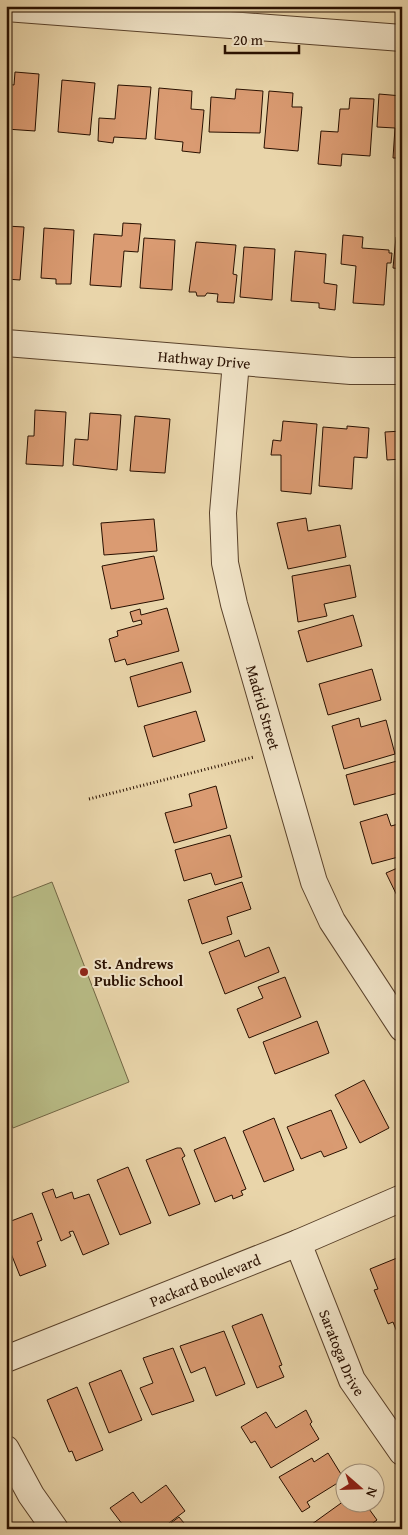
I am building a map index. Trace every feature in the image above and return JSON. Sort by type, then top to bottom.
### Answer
[{"type":"street","points":[[6,8],[402,38]]},
{"type":"street","name":"Hathway Drive","points":[[6,343],[351,371],[402,371]]},
{"type":"street","name":"Madrid Street","points":[[236,362],[223,513],[225,563],[234,604],[314,882],[332,922],[402,1028]]},
{"type":"street","name":"Packard Boulevard","points":[[6,1359],[298,1242],[402,1198]]},
{"type":"street","name":"Saratoga Drive","points":[[298,1242],[352,1380],[402,1452]]},
{"type":"street","points":[[6,1449],[31,1495],[55,1529]]},
{"type":"path","points":[[89,798],[276,751]]},
{"type":"green space","points":[[52,882],[129,1082],[13,1128],[6,1110],[6,900]]},
{"type":"building","points":[[15,72],[39,74],[35,131],[6,129],[6,84],[14,85]]},
{"type":"building","points":[[62,80],[95,83],[90,135],[58,132]]},
{"type":"building","points":[[118,85],[151,87],[146,139],[114,137],[113,143],[98,141],[99,118],[115,119]]},
{"type":"building","points":[[159,88],[192,91],[191,109],[204,110],[200,153],[182,151],[183,142],[155,139]]},
{"type":"building","points":[[236,89],[263,91],[260,133],[209,132],[211,97],[235,99]]},
{"type":"building","points":[[269,91],[293,93],[292,107],[302,107],[298,151],[264,148]]},
{"type":"building","points":[[379,94],[402,96],[402,158],[393,158],[395,128],[377,127]]},
{"type":"building","points":[[350,98],[374,99],[370,156],[342,154],[341,166],[318,164],[321,131],[338,132],[340,109],[349,109]]},
{"type":"building","points":[[123,223],[141,224],[138,252],[124,251],[121,287],[90,285],[94,234],[122,236]]},
{"type":"building","points":[[6,226],[24,227],[20,280],[6,279]]},
{"type":"building","points":[[44,228],[74,230],[71,284],[56,284],[56,279],[41,278]]},
{"type":"building","points":[[343,235],[363,237],[362,248],[389,250],[389,253],[392,253],[391,263],[387,263],[384,305],[353,303],[356,266],[341,264]]},
{"type":"building","points":[[396,237],[402,237],[402,269],[393,268]]},
{"type":"building","points":[[144,238],[175,240],[172,290],[140,288]]},
{"type":"building","points":[[196,242],[236,245],[233,274],[237,275],[234,303],[217,302],[218,294],[207,293],[205,296],[197,296],[196,292],[189,292]]},
{"type":"building","points":[[244,247],[275,249],[272,300],[240,297]]},
{"type":"building","points":[[295,251],[326,254],[324,283],[337,285],[335,310],[319,308],[319,303],[291,301]]},
{"type":"building","points":[[35,410],[66,412],[63,466],[26,464],[28,436],[34,436]]},
{"type":"building","points":[[90,413],[121,415],[117,470],[73,465],[75,439],[88,440]]},
{"type":"building","points":[[6,416],[9,416],[7,462],[6,461]]},
{"type":"building","points":[[135,416],[170,419],[165,473],[130,471]]},
{"type":"building","points":[[283,421],[317,424],[311,494],[281,491],[281,455],[271,455],[273,440],[281,441]]},
{"type":"building","points":[[347,426],[369,428],[367,458],[354,457],[352,489],[319,486],[323,427],[347,429]]},
{"type":"building","points":[[402,431],[402,459],[387,460],[385,432]]},
{"type":"building","points":[[306,518],[308,531],[340,525],[346,557],[288,569],[277,523]]},
{"type":"building","points":[[154,519],[157,551],[104,555],[101,523]]},
{"type":"building","points":[[154,556],[164,599],[111,609],[102,566]]},
{"type":"building","points":[[350,565],[356,597],[324,604],[327,616],[298,622],[292,576]]},
{"type":"building","points":[[167,608],[179,651],[127,665],[125,659],[115,662],[109,639],[118,636],[117,631],[142,624],[141,620],[133,622],[130,612],[140,609],[141,615]]},
{"type":"building","points":[[353,615],[362,646],[307,662],[298,631]]},
{"type":"building","points":[[182,662],[191,692],[138,707],[130,677]]},
{"type":"building","points":[[372,669],[381,700],[328,715],[319,684]]},
{"type":"building","points":[[196,711],[205,741],[153,757],[144,726]]},
{"type":"building","points":[[359,718],[361,727],[386,720],[395,754],[344,769],[332,726]]},
{"type":"building","points":[[397,761],[402,778],[402,792],[354,805],[346,775]]},
{"type":"building","points":[[216,786],[227,828],[174,843],[165,813],[192,806],[189,794]]},
{"type":"building","points":[[387,814],[391,826],[402,823],[402,856],[372,864],[360,822]]},
{"type":"building","points":[[230,835],[242,877],[215,885],[211,873],[184,881],[175,850]]},
{"type":"building","points":[[402,866],[402,906],[386,873]]},
{"type":"building","points":[[242,882],[251,909],[227,917],[232,934],[202,944],[188,900]]},
{"type":"building","points":[[239,940],[245,957],[269,947],[279,972],[225,994],[209,952]]},
{"type":"building","points":[[285,977],[301,1017],[249,1038],[237,1009],[263,998],[258,987]]},
{"type":"building","points":[[317,1021],[329,1053],[275,1074],[263,1042]]},
{"type":"building","points":[[364,1080],[389,1128],[360,1143],[335,1095]]},
{"type":"building","points":[[331,1110],[347,1148],[324,1157],[321,1151],[301,1159],[287,1127]]},
{"type":"building","points":[[274,1118],[294,1170],[264,1182],[243,1131]]},
{"type":"building","points":[[225,1137],[246,1189],[241,1191],[243,1195],[233,1199],[232,1195],[215,1202],[194,1150]]},
{"type":"building","points":[[181,1148],[185,1156],[182,1158],[200,1204],[169,1216],[146,1160]]},
{"type":"building","points":[[128,1167],[151,1223],[120,1235],[97,1180]]},
{"type":"building","points":[[53,1189],[56,1198],[72,1192],[74,1199],[89,1194],[109,1244],[83,1255],[73,1231],[69,1232],[71,1236],[61,1241],[42,1193]]},
{"type":"building","points":[[32,1213],[42,1240],[37,1242],[46,1266],[20,1276],[6,1241],[6,1223]]},
{"type":"building","points":[[397,1258],[402,1269],[402,1330],[397,1332],[393,1322],[388,1324],[374,1290],[378,1289],[370,1269]]},
{"type":"building","points":[[6,1269],[11,1279],[6,1281]]},
{"type":"building","points":[[262,1314],[282,1365],[279,1366],[284,1377],[257,1388],[232,1326]]},
{"type":"building","points":[[224,1331],[245,1384],[216,1396],[205,1367],[191,1373],[180,1346]]},
{"type":"building","points":[[173,1348],[194,1401],[152,1415],[140,1388],[153,1383],[143,1358]]},
{"type":"building","points":[[121,1370],[142,1420],[109,1433],[89,1383]]},
{"type":"building","points":[[77,1387],[103,1450],[76,1461],[72,1451],[69,1452],[47,1400]]},
{"type":"building","points":[[306,1410],[312,1422],[310,1424],[319,1439],[271,1468],[255,1441],[251,1443],[241,1427],[266,1412],[276,1428]]},
{"type":"building","points":[[328,1453],[336,1466],[336,1484],[307,1502],[310,1507],[302,1512],[279,1477],[312,1458],[314,1462]]},
{"type":"building","points":[[166,1485],[185,1511],[161,1529],[126,1529],[110,1508],[133,1492],[141,1503]]},
{"type":"building","points":[[336,1507],[336,1512],[371,1512],[377,1520],[365,1529],[316,1529],[312,1524]]},
{"type":"building","points":[[179,1517],[189,1529],[164,1529],[164,1528]]},
{"type":"place","name":"St. Andrews Public School","points":[[84,972]]}]
